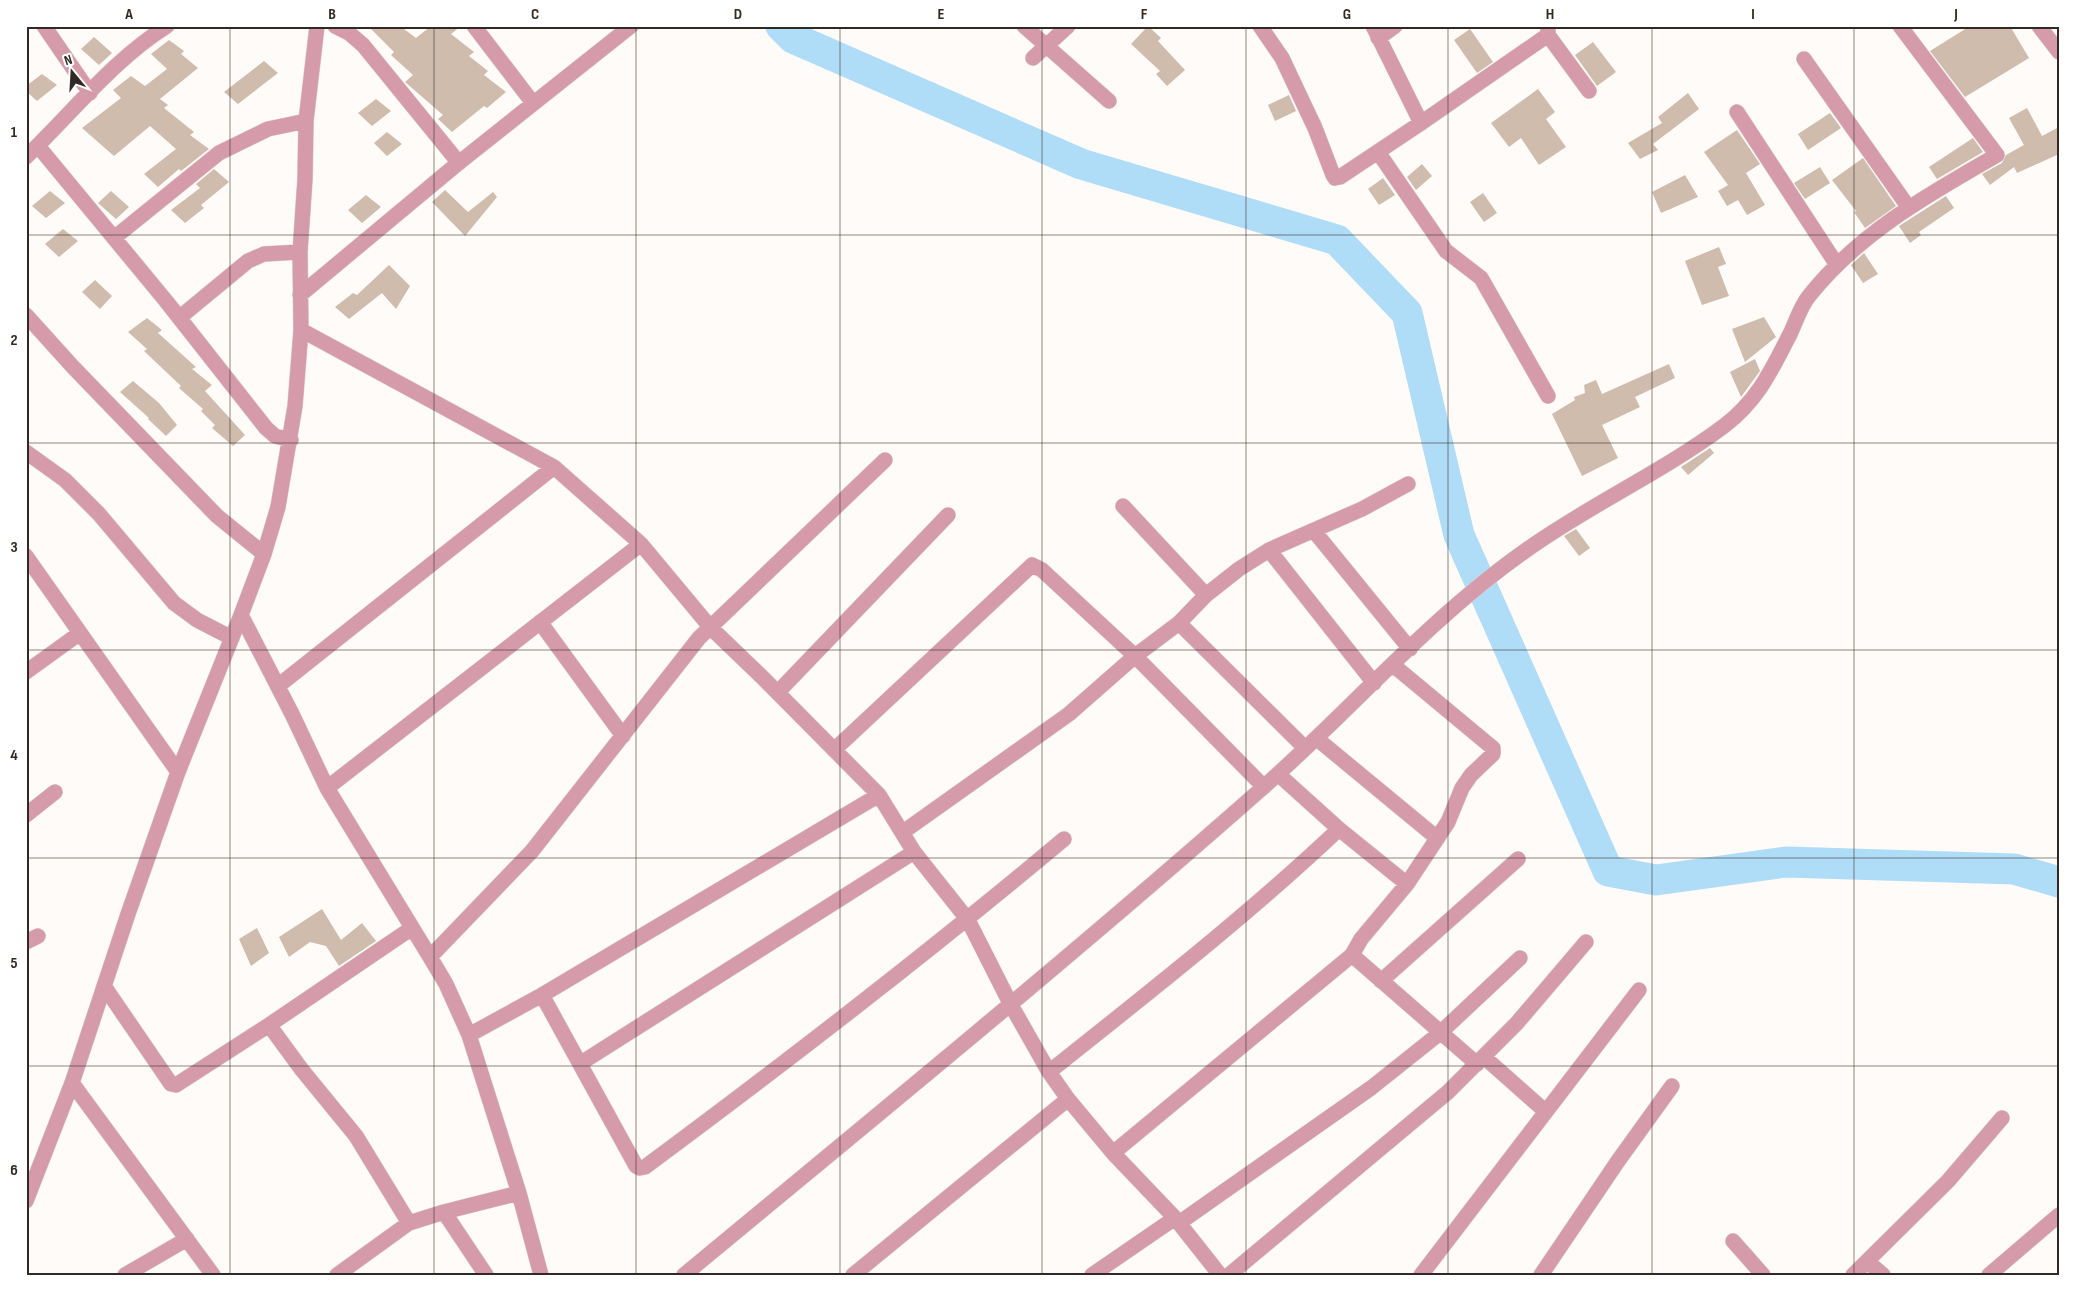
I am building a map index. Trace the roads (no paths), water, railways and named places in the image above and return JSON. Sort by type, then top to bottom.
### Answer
[{"type":"street","points":[[44,26],[90,92]]},
{"type":"street","points":[[26,157],[149,32],[167,26]]},
{"type":"street","points":[[26,1202],[72,1083],[178,772],[264,554],[278,507],[291,440],[301,330],[300,252],[305,178],[306,121],[317,26]]},
{"type":"street","points":[[335,26],[349,33],[363,45],[459,163]]},
{"type":"street","points":[[474,26],[533,103]]},
{"type":"street","points":[[1024,26],[1109,101]]},
{"type":"street","points":[[1033,58],[1068,26]]},
{"type":"street","points":[[1260,26],[1282,58],[1315,128],[1335,178],[1421,123],[1548,31],[1589,91]]},
{"type":"street","points":[[1395,26],[1376,32],[1421,123]]},
{"type":"street","points":[[684,1275],[1011,1005],[1264,787],[1450,611],[1524,552],[1582,514],[1665,465],[1725,425],[1745,408],[1761,389],[1806,299],[1837,265],[1878,229],[1997,155],[1900,26]]},
{"type":"street","points":[[2039,26],[2059,52]]},
{"type":"street","points":[[300,295],[625,28]]},
{"type":"street","points":[[1804,59],[1909,208]]},
{"type":"street","points":[[1737,112],[1837,265]]},
{"type":"street","points":[[114,238],[219,153],[268,129],[306,121]]},
{"type":"street","points":[[38,146],[179,318],[266,428],[275,436],[291,440]]},
{"type":"street","points":[[1378,152],[1446,251],[1481,278],[1548,396]]},
{"type":"street","points":[[179,318],[248,261],[264,254],[300,252]]},
{"type":"street","points":[[26,315],[73,368],[217,516],[264,554]]},
{"type":"street","points":[[301,330],[554,467],[641,544],[711,628],[778,692],[879,795],[914,852],[968,920],[1011,1005],[1049,1072],[1068,1099],[1114,1153],[1177,1220],[1220,1275]]},
{"type":"street","points":[[26,452],[65,480],[99,514],[174,604],[197,620],[232,638]]},
{"type":"street","points":[[430,958],[532,851],[700,638],[885,460]]},
{"type":"street","points":[[278,686],[554,467]]},
{"type":"street","points":[[903,832],[1069,714],[1135,656],[1179,623],[1206,595],[1239,569],[1269,550],[1362,509],[1408,484]]},
{"type":"street","points":[[1123,506],[1206,595]]},
{"type":"street","points":[[778,692],[948,515]]},
{"type":"street","points":[[1314,531],[1410,649]]},
{"type":"street","points":[[327,788],[641,544]]},
{"type":"street","points":[[1269,550],[1374,683]]},
{"type":"street","points":[[26,556],[178,772]]},
{"type":"street","points":[[834,750],[1032,565],[1042,570],[1135,656],[1264,787]]},
{"type":"street","points":[[241,614],[327,788],[446,984],[469,1036],[519,1193],[541,1275]]},
{"type":"street","points":[[540,622],[623,736]]},
{"type":"street","points":[[1179,623],[1310,743],[1437,838]]},
{"type":"street","points":[[26,672],[80,633]]},
{"type":"street","points":[[1114,1153],[1352,955],[1361,939],[1407,884],[1448,822],[1462,788],[1471,775],[1493,754],[1492,748],[1393,665]]},
{"type":"street","points":[[1278,774],[1339,829],[1407,884]]},
{"type":"street","points":[[26,815],[55,792]]},
{"type":"street","points":[[469,1036],[542,995],[879,795]]},
{"type":"street","points":[[1049,1072],[1206,947],[1292,874],[1339,829]]},
{"type":"street","points":[[542,995],[636,1166],[640,1168],[645,1167],[797,1054],[968,920],[1064,838]]},
{"type":"street","points":[[581,1063],[914,852]]},
{"type":"street","points":[[1381,981],[1518,858]]},
{"type":"street","points":[[104,986],[171,1084],[176,1085],[270,1025],[412,928]]},
{"type":"street","points":[[1230,1275],[1448,1092],[1517,1023],[1586,942]]},
{"type":"street","points":[[1352,955],[1440,1033],[1480,1060],[1545,1111]]},
{"type":"street","points":[[1092,1275],[1308,1134],[1440,1033],[1520,958]]},
{"type":"street","points":[[1421,1275],[1639,990]]},
{"type":"street","points":[[270,1025],[302,1070],[356,1136],[409,1224]]},
{"type":"street","points":[[72,1083],[213,1275]]},
{"type":"street","points":[[1541,1275],[1618,1161],[1672,1086]]},
{"type":"street","points":[[853,1275],[1068,1099]]},
{"type":"street","points":[[1853,1275],[1948,1181],[2002,1118]]},
{"type":"street","points":[[337,1275],[409,1224],[444,1212],[519,1193]]},
{"type":"street","points":[[444,1212],[486,1275]]},
{"type":"street","points":[[1989,1275],[2059,1215]]},
{"type":"street","points":[[124,1275],[187,1239]]},
{"type":"street","points":[[1733,1241],[1763,1275]]},
{"type":"street","points":[[1868,1262],[1883,1275]]},
{"type":"waterway","points":[[781,26],[793,38],[1081,164],[1337,240],[1407,313],[1459,535],[1608,871],[1656,880],[1786,862],[2014,869],[2059,882]]}]
